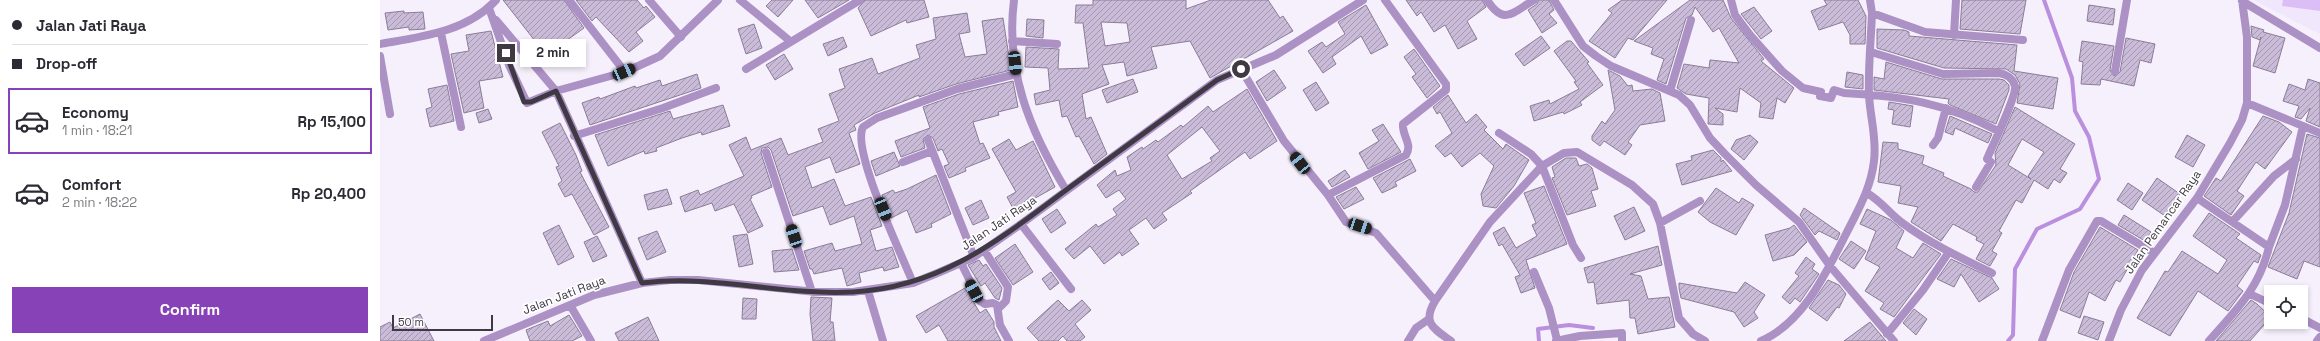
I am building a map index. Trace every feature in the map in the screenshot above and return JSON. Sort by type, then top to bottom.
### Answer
[{"type":"street","points":[[380,44],[441,33],[479,15],[489,8],[496,0]]},
{"type":"street","points":[[570,0],[624,72]]},
{"type":"street","points":[[649,0],[681,37]]},
{"type":"street","points":[[489,8],[524,102],[531,102],[556,91],[624,72],[660,56],[718,0]]},
{"type":"street","points":[[740,0],[790,41]]},
{"type":"street","points":[[746,69],[860,0]]},
{"type":"street","name":"Jalan Jati Raya","points":[[484,341],[594,295],[642,283],[670,280],[698,280],[812,292],[868,291],[913,282],[974,257],[1217,80],[1276,55],[1363,0]]},
{"type":"street","points":[[1328,195],[1406,155],[1409,149],[1408,141],[1402,131],[1403,124],[1446,90],[1446,84],[1385,0]]},
{"type":"street","points":[[1487,0],[1496,13],[1502,16],[1511,14],[1534,0]]},
{"type":"street","points":[[1554,0],[1583,46],[1611,66],[1670,91],[1678,95],[1690,105],[1701,119],[1710,138],[1740,170],[1799,222],[1830,266],[1894,341]]},
{"type":"street","points":[[1731,0],[1735,15],[1750,35],[1782,71],[1803,88],[1821,92],[1820,96],[1832,98],[1834,90],[1844,93],[1869,94],[1921,101],[1946,108],[1998,131]]},
{"type":"street","points":[[1761,341],[1769,338],[1787,323],[1800,310],[1814,292],[1830,266],[1867,193],[1872,178],[1874,159],[1873,122],[1869,94],[1872,13],[1870,0]]},
{"type":"street","points":[[1954,36],[1956,0]]},
{"type":"street","points":[[2115,71],[2127,0]]},
{"type":"street","points":[[2242,0],[2320,48]]},
{"type":"street","name":"Jalan Pemancar Raya","points":[[2110,341],[2134,285],[2154,253],[2197,198],[2230,143],[2247,103],[2247,37],[2242,0]]},
{"type":"street","points":[[1012,1],[1012,41],[1016,74],[1033,131],[1066,190]]},
{"type":"street","points":[[1872,13],[1925,32],[1954,36],[2023,40]]},
{"type":"street","points":[[494,18],[556,91],[574,136],[642,283]]},
{"type":"street","points":[[1670,91],[1690,20]]},
{"type":"street","points":[[441,33],[461,127]]},
{"type":"street","points":[[1012,41],[1057,44]]},
{"type":"street","points":[[1871,52],[1943,74],[2006,74],[2015,86],[2014,93],[1987,159],[1991,162],[1976,186]]},
{"type":"street","points":[[380,56],[390,114]]},
{"type":"street","points":[[1241,69],[1284,141],[1328,195],[1346,222],[1376,233],[1436,301]]},
{"type":"street","points":[[913,282],[865,165],[860,132],[863,127],[877,118],[950,92],[1016,74]]},
{"type":"street","points":[[574,136],[663,108],[716,88]]},
{"type":"street","points":[[2247,103],[2320,132]]},
{"type":"street","points":[[1934,145],[1938,138],[1946,108]]},
{"type":"street","points":[[2209,341],[2250,294],[2262,268],[2286,205],[2303,126]]},
{"type":"street","points":[[1499,133],[1531,154],[1542,166],[1573,245],[1581,258]]},
{"type":"street","points":[[928,140],[974,257]]},
{"type":"street","points":[[903,162],[932,150]]},
{"type":"street","points":[[766,152],[812,292]]},
{"type":"street","points":[[1451,341],[1436,330],[1429,319],[1430,310],[1490,222],[1542,166],[1553,158],[1564,153],[1576,152],[1632,185],[1653,204],[1660,222],[1679,318],[1693,334],[1705,341]]},
{"type":"street","points":[[2233,221],[2274,176],[2296,159]]},
{"type":"street","points":[[1867,193],[1880,201],[1902,222],[1949,252],[1992,273]]},
{"type":"street","points":[[2197,198],[2233,221],[2269,247]]},
{"type":"street","points":[[1660,222],[1700,201]]},
{"type":"street","points":[[2042,341],[2069,270],[2097,221],[2100,221],[2154,253]]},
{"type":"street","points":[[1021,224],[1071,289]]},
{"type":"street","points":[[984,250],[1008,287],[1006,302],[998,309]]},
{"type":"street","points":[[1887,334],[1923,290],[1949,252]]},
{"type":"street","points":[[961,263],[980,301],[982,303],[996,303],[1000,325],[1009,341]]},
{"type":"street","points":[[1534,272],[1549,308],[1553,330],[1557,341],[1580,336],[1622,337]]},
{"type":"street","points":[[868,291],[883,341]]},
{"type":"street","points":[[2250,294],[2264,301]]},
{"type":"street","points":[[570,305],[591,341]]},
{"type":"street","points":[[1408,341],[1416,328],[1429,319]]},
{"type":"street","points":[[2308,322],[2320,328]]},
{"type":"street","points":[[2317,341],[2320,337]]},
{"type":"shaded area","points":[[2253,0],[2320,0],[2320,34]]},
{"type":"shaded area","points":[[2283,0],[2320,0],[2320,11],[2282,6]]},
{"type":"building","points":[[503,0],[564,0],[584,28],[546,55]]},
{"type":"building","points":[[576,0],[637,0],[644,8],[646,6],[655,17],[636,32],[643,41],[629,52],[596,17],[592,21]]},
{"type":"building","points":[[772,0],[793,0],[778,17],[766,6]]},
{"type":"building","points":[[805,0],[849,0],[818,18]]},
{"type":"building","points":[[865,0],[924,0],[929,17],[907,23],[906,20],[871,36],[858,8]]},
{"type":"building","points":[[1093,0],[1186,0],[1186,9],[1211,0],[1268,0],[1280,18],[1283,16],[1293,31],[1210,78],[1190,41],[1151,47],[1157,68],[1127,76],[1124,62],[1102,65],[1109,84],[1082,94],[1086,119],[1091,117],[1107,154],[1094,164],[1079,136],[1076,137],[1067,116],[1062,117],[1059,100],[1036,105],[1034,94],[1050,90],[1048,68],[1025,67],[1026,47],[1059,49],[1058,69],[1089,68],[1083,23],[1075,23],[1076,5],[1093,5]],"holes":[[[1101,22],[1127,23],[1130,42],[1105,46]]]},
{"type":"building","points":[[1406,0],[1482,0],[1486,7],[1467,21],[1477,39],[1458,49],[1445,25],[1434,32],[1421,12],[1417,16]]},
{"type":"building","points":[[1539,0],[1549,0],[1554,10],[1549,14],[1557,23],[1542,33],[1528,10],[1537,4]]},
{"type":"building","points":[[1622,0],[1667,0],[1633,40],[1628,38],[1615,58],[1589,41],[1612,13],[1608,10]]},
{"type":"building","points":[[1690,0],[1723,0],[1731,18],[1764,59],[1761,61],[1794,88],[1785,103],[1777,98],[1773,119],[1759,117],[1761,103],[1740,88],[1737,112],[1715,108],[1723,114],[1723,125],[1708,124],[1709,98],[1686,94],[1677,88],[1684,64],[1709,68],[1710,60],[1739,63],[1719,28],[1713,32],[1695,7],[1692,15],[1686,18],[1666,84],[1657,80],[1664,59],[1651,54],[1653,48],[1634,41]]},
{"type":"building","points":[[1824,0],[1858,0],[1866,16],[1865,44],[1850,44],[1850,35],[1843,22],[1819,30],[1811,11],[1827,5]]},
{"type":"building","points":[[1962,0],[2026,0],[2020,34],[1960,29]]},
{"type":"building","points":[[1366,5],[1388,45],[1371,54],[1361,36],[1332,57],[1336,64],[1323,73],[1308,51],[1322,42],[1326,47],[1345,34],[1338,22]]},
{"type":"building","points":[[2089,5],[2115,9],[2113,25],[2087,21]]},
{"type":"building","points":[[1754,7],[1772,31],[1761,39],[1741,14]]},
{"type":"building","points":[[404,11],[404,13],[423,12],[425,29],[409,30],[409,27],[388,30],[385,13]]},
{"type":"building","points":[[967,13],[970,32],[959,34],[965,57],[987,54],[982,21],[1003,18],[1011,70],[956,84],[919,97],[919,95],[875,113],[854,125],[856,130],[849,133],[860,164],[836,173],[830,157],[805,167],[812,188],[834,179],[845,206],[871,197],[882,226],[870,230],[876,251],[892,247],[899,267],[884,271],[883,267],[859,273],[861,282],[847,286],[842,268],[814,274],[812,269],[810,269],[804,251],[832,243],[835,251],[862,244],[854,216],[830,225],[823,206],[793,216],[771,150],[768,147],[762,148],[761,153],[772,187],[751,196],[752,198],[750,199],[763,226],[748,233],[734,204],[715,211],[712,203],[685,212],[680,197],[698,190],[700,195],[744,176],[729,145],[746,137],[751,150],[781,138],[788,155],[823,142],[818,129],[839,121],[829,94],[845,88],[839,69],[872,58],[878,74],[920,58],[916,45],[936,39],[933,18]]},
{"type":"building","points":[[1027,19],[1044,20],[1043,38],[1026,36]]},
{"type":"building","points":[[754,24],[762,48],[746,54],[738,29]]},
{"type":"building","points":[[2251,26],[2264,30],[2263,32],[2285,38],[2275,73],[2253,66],[2261,37],[2260,40],[2252,37]]},
{"type":"building","points":[[1877,29],[1904,30],[1909,32],[1909,36],[2017,45],[2014,71],[2058,78],[2053,109],[2017,103],[2020,84],[2015,75],[2006,69],[1944,68],[1877,48]]},
{"type":"building","points":[[491,31],[503,77],[479,81],[484,108],[464,113],[451,54],[469,51],[466,35]]},
{"type":"building","points":[[1541,36],[1550,48],[1524,66],[1515,54]]},
{"type":"building","points":[[843,37],[847,47],[828,56],[823,44]]},
{"type":"building","points":[[2126,38],[2155,44],[2151,63],[2140,60],[2134,86],[2101,79],[2100,85],[2081,84],[2083,62],[2079,61],[2082,41],[2114,46],[2110,70],[2114,76],[2120,72]]},
{"type":"building","points":[[1567,41],[1571,41],[1589,62],[1587,63],[1603,85],[1580,102],[1582,105],[1564,114],[1563,112],[1534,121],[1530,106],[1549,100],[1550,104],[1579,89],[1574,82],[1576,81],[1554,51]]},
{"type":"building","points":[[1414,49],[1440,86],[1427,98],[1412,77],[1416,74],[1404,57]]},
{"type":"building","points":[[784,54],[793,69],[775,80],[766,65]]},
{"type":"building","points":[[1886,62],[1942,79],[2004,80],[2009,85],[2009,90],[1996,124],[1950,105],[1948,103],[1949,99],[1874,90],[1874,77],[1884,79]]},
{"type":"building","points":[[1274,70],[1286,88],[1267,101],[1256,82]]},
{"type":"building","points":[[1608,70],[1620,76],[1628,86],[1632,85],[1633,91],[1652,89],[1660,93],[1665,121],[1640,125],[1628,142],[1632,145],[1625,155],[1604,141],[1600,146],[1592,140],[1592,136],[1602,121],[1605,124],[1615,110]]},
{"type":"building","points":[[1847,72],[1863,75],[1863,89],[1845,87]]},
{"type":"building","points":[[697,74],[701,88],[590,125],[582,103],[599,97],[600,99],[635,86],[636,88],[660,80],[662,86]]},
{"type":"building","points":[[1133,79],[1138,92],[1107,103],[1102,90]]},
{"type":"building","points":[[2308,79],[2320,83],[2320,127],[2306,121],[2310,108],[2301,119],[2295,117],[2299,106],[2283,101],[2289,84],[2305,90]]},
{"type":"building","points":[[1013,81],[1018,107],[998,112],[999,115],[973,122],[980,144],[983,143],[990,158],[965,168],[966,171],[949,178],[944,166],[949,164],[942,149],[938,151],[933,138],[928,135],[923,139],[925,148],[901,157],[895,141],[930,128],[923,107],[959,94]]},
{"type":"building","points":[[1316,82],[1329,103],[1316,111],[1303,90]]},
{"type":"building","points":[[447,85],[454,121],[430,127],[426,109],[432,107],[428,89]]},
{"type":"building","points":[[1247,89],[1277,141],[1250,159],[1245,152],[1190,191],[1192,193],[1162,213],[1167,220],[1154,229],[1146,218],[1129,230],[1139,244],[1122,256],[1120,252],[1104,264],[1090,246],[1074,259],[1065,249],[1096,224],[1098,227],[1117,215],[1113,209],[1126,199],[1119,190],[1106,198],[1097,185],[1115,170],[1117,176],[1131,170],[1127,157],[1142,147],[1143,149],[1156,140],[1158,142],[1181,125],[1183,127],[1208,106],[1213,112]],"holes":[[[1202,127],[1220,151],[1210,158],[1212,161],[1182,179],[1167,155]]]},
{"type":"building","points":[[1448,95],[1466,123],[1476,114],[1487,127],[1484,130],[1503,149],[1506,144],[1529,160],[1514,186],[1496,208],[1483,206],[1481,194],[1494,166],[1480,153],[1462,167],[1451,153],[1445,157],[1435,146],[1452,133],[1440,112],[1437,114],[1433,107]]},
{"type":"building","points":[[1889,102],[1913,106],[1910,127],[1892,124],[1894,110],[1888,109]]},
{"type":"building","points":[[723,105],[730,126],[702,135],[701,132],[682,138],[656,148],[657,151],[645,154],[644,151],[608,166],[595,135],[670,111],[673,119]]},
{"type":"building","points":[[2015,107],[2075,144],[2060,169],[2067,173],[2060,183],[2054,179],[2048,189],[2034,180],[2022,203],[2016,200],[1999,231],[2002,233],[1992,251],[1997,254],[1990,266],[1976,259],[1984,244],[1976,240],[1977,237],[1953,224],[1941,241],[1911,222],[1918,207],[1898,203],[1901,186],[1878,182],[1883,142],[1898,143],[1898,149],[1924,156],[1922,164],[1944,173],[1943,176],[1971,189],[1974,192],[1978,192],[1996,165],[1995,153]],"holes":[[[2022,139],[2044,152],[2028,176],[2031,179],[2008,165]]]},
{"type":"building","points":[[488,109],[492,119],[479,123],[476,113]]},
{"type":"building","points":[[1950,116],[1992,134],[1988,143],[1955,128],[1953,135],[1945,132]]},
{"type":"building","points":[[2263,116],[2279,122],[2292,132],[2265,169],[2256,162],[2237,191],[2244,196],[2231,215],[2204,196],[2216,178],[2221,181]]},
{"type":"building","points":[[560,123],[576,155],[582,171],[580,172],[609,227],[594,235],[572,194],[565,197],[558,184],[562,181],[556,167],[559,166],[542,132]]},
{"type":"building","points":[[1383,124],[1401,152],[1368,169],[1359,153],[1379,141],[1372,130]]},
{"type":"building","points":[[2307,134],[2320,138],[2320,267],[2304,261],[2297,279],[2268,267],[2289,213]]},
{"type":"building","points":[[1750,135],[1758,142],[1744,160],[1731,149],[1736,140]]},
{"type":"building","points":[[2187,135],[2205,145],[2193,167],[2175,157]]},
{"type":"building","points":[[1009,139],[1016,150],[1033,141],[1055,187],[1014,210],[1007,197],[1016,192],[992,149]]},
{"type":"building","points":[[1713,150],[1721,158],[1721,162],[1723,160],[1732,171],[1682,185],[1676,164],[1692,160],[1691,156]]},
{"type":"building","points":[[894,152],[900,166],[876,176],[871,161]]},
{"type":"building","points":[[1566,158],[1576,158],[1579,166],[1587,164],[1592,168],[1598,189],[1591,191],[1596,206],[1567,215],[1552,178],[1555,177],[1552,167]]},
{"type":"building","points":[[1410,159],[1416,171],[1395,182],[1397,186],[1382,193],[1373,178]]},
{"type":"building","points":[[1345,170],[1350,177],[1332,187],[1328,181]]},
{"type":"building","points":[[936,175],[951,214],[931,224],[932,227],[916,233],[907,210],[891,218],[882,195],[893,190],[895,193],[907,189]]},
{"type":"building","points":[[2157,178],[2180,194],[2165,216],[2142,200]]},
{"type":"building","points":[[2128,183],[2143,193],[2132,210],[2117,200]]},
{"type":"building","points":[[1544,186],[1567,244],[1526,260],[1535,288],[1521,293],[1515,277],[1520,275],[1502,244],[1499,246],[1493,233],[1504,227],[1516,248],[1537,236],[1532,225],[1536,223],[1524,193]]},
{"type":"building","points":[[1356,187],[1364,199],[1344,209],[1336,197]]},
{"type":"building","points":[[1716,188],[1739,203],[1742,198],[1754,205],[1736,235],[1710,222],[1698,212]]},
{"type":"building","points":[[667,189],[672,204],[648,210],[644,195]]},
{"type":"building","points":[[981,200],[989,218],[973,225],[965,208]]},
{"type":"building","points":[[1634,207],[1645,231],[1625,240],[1614,216]]},
{"type":"building","points":[[1804,208],[1840,233],[1837,240],[1819,231],[1815,235],[1800,215]]},
{"type":"building","points":[[1057,209],[1066,223],[1051,233],[1042,219]]},
{"type":"building","points":[[1867,209],[1891,220],[1904,231],[1896,248],[1913,258],[1923,243],[1941,254],[1894,317],[1880,309],[1884,303],[1865,291],[1880,267],[1865,259],[1876,231],[1860,224]]},
{"type":"building","points":[[2209,213],[2240,234],[2236,238],[2261,255],[2258,263],[2254,261],[2237,286],[2243,291],[2228,311],[2198,291],[2170,336],[2137,318],[2165,271],[2168,272],[2182,251],[2218,274],[2227,260],[2193,236]]},
{"type":"building","points":[[2124,215],[2151,232],[2145,241],[2118,225]]},
{"type":"building","points":[[559,225],[574,257],[558,265],[543,233]]},
{"type":"building","points":[[1794,225],[1807,242],[1794,255],[1773,261],[1765,235],[1790,228]]},
{"type":"building","points":[[2100,227],[2138,250],[2120,282],[2116,280],[2105,301],[2089,292],[2080,318],[2060,310],[2074,272]]},
{"type":"building","points":[[657,231],[666,252],[647,260],[638,238]]},
{"type":"building","points":[[747,234],[753,264],[739,267],[733,236]]},
{"type":"building","points":[[597,236],[607,256],[593,262],[584,242]]},
{"type":"building","points":[[1851,241],[1866,251],[1854,269],[1839,259]]},
{"type":"building","points":[[1015,244],[1033,272],[1013,285],[995,258]]},
{"type":"building","points":[[1658,246],[1662,265],[1630,274],[1641,276],[1648,299],[1669,297],[1675,327],[1638,334],[1635,318],[1630,318],[1629,300],[1597,304],[1594,282],[1588,283],[1584,268]]},
{"type":"building","points":[[792,249],[799,270],[774,272],[772,251]]},
{"type":"building","points":[[1806,257],[1815,264],[1812,269],[1819,274],[1800,302],[1795,298],[1790,304],[1782,297],[1799,276],[1795,273]]},
{"type":"building","points":[[1951,259],[1992,278],[1999,289],[1979,302],[1961,274],[1954,287],[1937,279]]},
{"type":"building","points":[[979,260],[983,266],[986,264],[1002,288],[999,300],[995,298],[985,283],[981,286],[968,265]]},
{"type":"building","points":[[1051,272],[1059,283],[1050,290],[1042,279]]},
{"type":"building","points":[[1828,280],[1839,285],[1846,294],[1839,308],[1837,307],[1827,321],[1809,308]]},
{"type":"building","points":[[1745,282],[1765,295],[1754,312],[1758,318],[1744,327],[1734,312],[1681,298],[1679,288],[1679,283],[1737,293]]},
{"type":"building","points":[[965,288],[980,313],[986,309],[994,322],[994,327],[1001,341],[948,341],[939,325],[926,333],[916,316]]},
{"type":"building","points":[[811,297],[832,298],[830,322],[833,322],[835,341],[813,341],[810,314]]},
{"type":"building","points":[[743,298],[757,299],[756,319],[742,319]]},
{"type":"building","points":[[1058,300],[1069,311],[1082,300],[1091,310],[1075,324],[1085,337],[1080,341],[1067,341],[1063,336],[1058,341],[1039,341],[1027,328]]},
{"type":"building","points":[[2251,300],[2264,310],[2264,325],[2250,341],[2216,341]]},
{"type":"building","points":[[1914,309],[1927,319],[1916,335],[1903,323]]},
{"type":"building","points":[[420,314],[434,341],[380,341],[380,327],[390,322],[393,328]]},
{"type":"building","points":[[569,315],[582,336],[572,341],[530,341],[526,330],[548,321],[550,326]]},
{"type":"building","points":[[2084,316],[2104,322],[2098,340],[2078,333]]},
{"type":"building","points":[[648,317],[659,341],[619,341],[615,333]]},
{"type":"building","points":[[1870,322],[1886,341],[1844,341]]},
{"type":"waterway","points":[[2008,341],[2013,335],[2015,269],[2037,229],[2080,209],[2099,179],[2089,137],[2075,111],[2072,78],[2044,0]]},
{"type":"waterway","points":[[1539,341],[1538,329],[1569,325],[1593,328]]},
{"type":"route","points":[[506,53],[509,65],[524,102],[531,102],[556,91],[574,136],[642,283],[670,280],[698,280],[731,282],[778,289],[816,292],[853,292],[879,289],[913,282],[974,257],[1217,80],[1241,69]]}]
